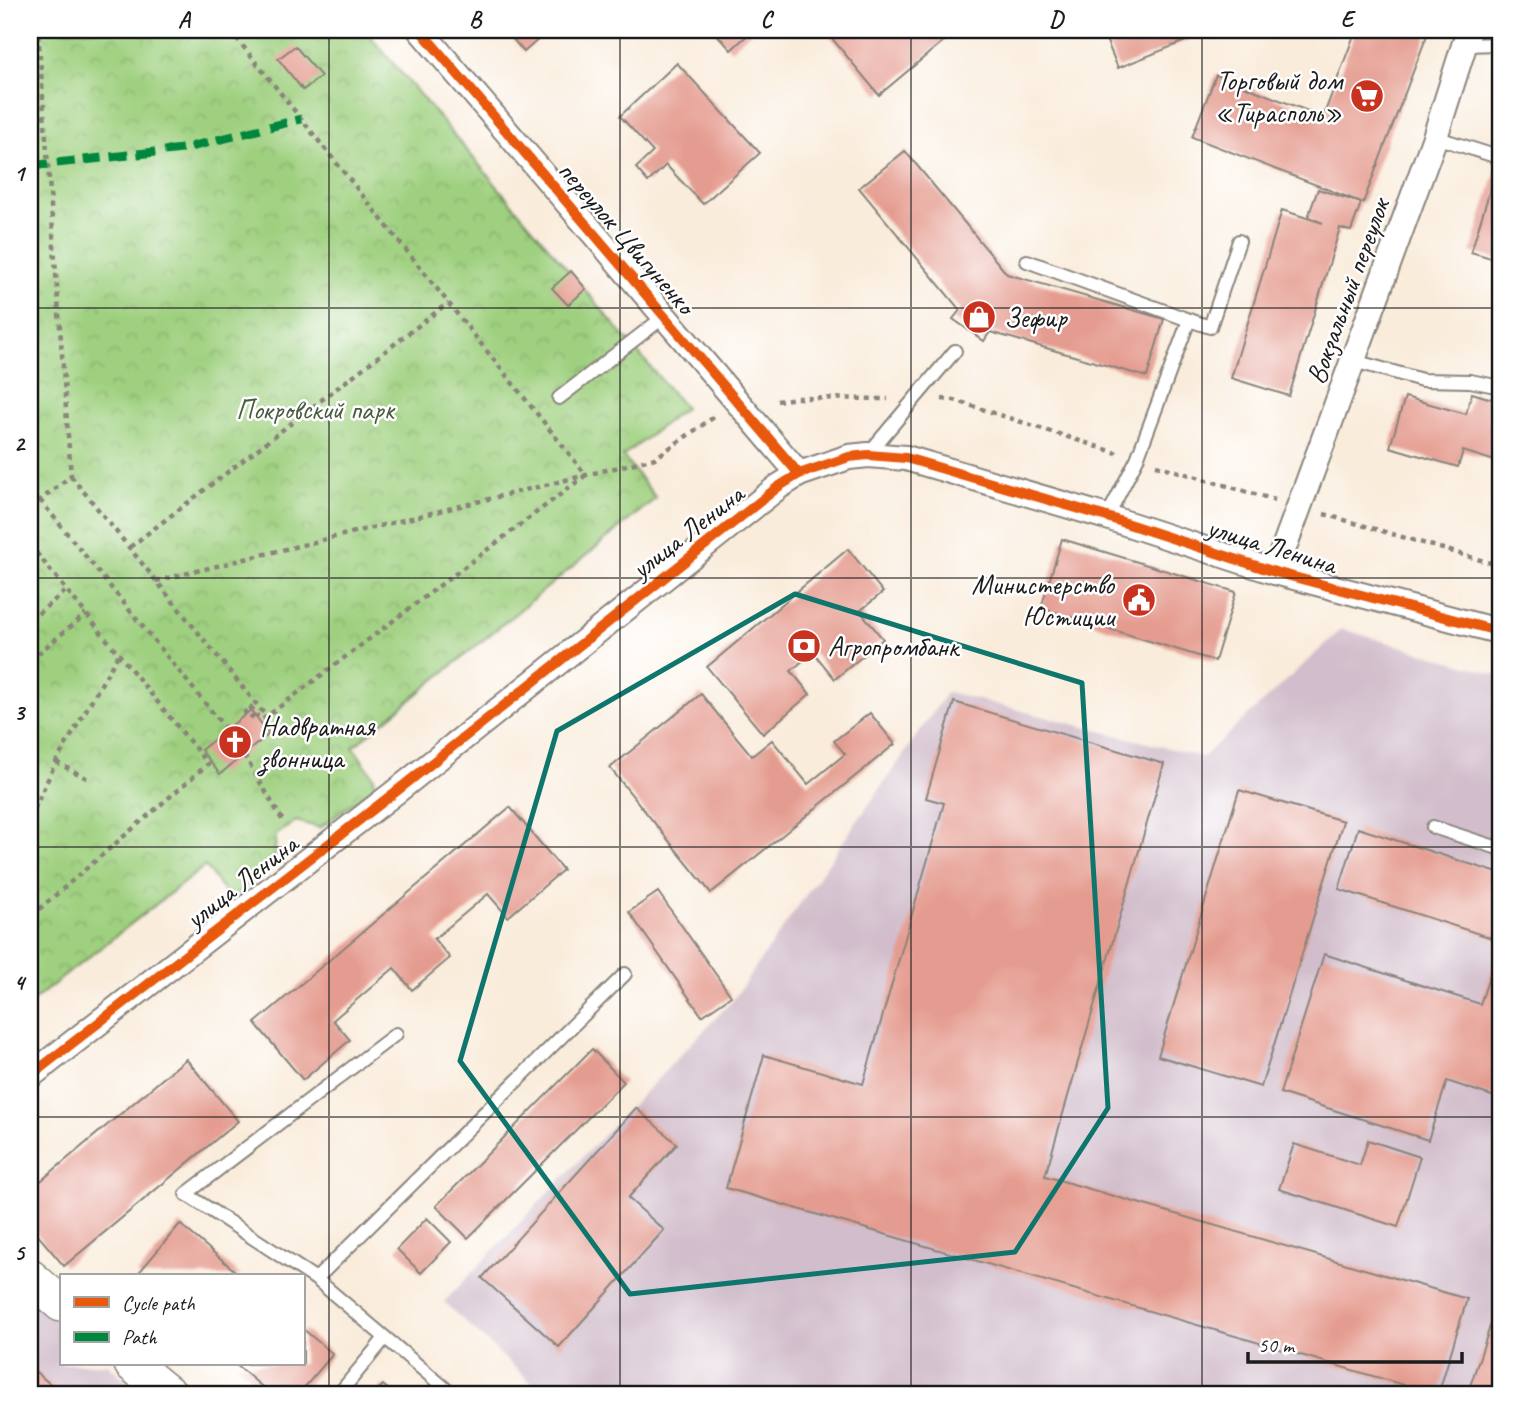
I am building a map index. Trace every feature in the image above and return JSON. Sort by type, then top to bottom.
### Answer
[{"type":"street","name":"переулок Цвигуненко","points":[[420,30],[799,474]]},
{"type":"street","name":"Вокзальный переулок","points":[[1275,572],[1435,137],[1466,37]]},
{"type":"street","name":"улица Ленина","points":[[30,1076],[799,474],[830,462],[868,455],[906,458],[1108,517],[1275,572],[1501,632]]},
{"type":"street","points":[[30,1277],[60,1303]]},
{"type":"street","points":[[134,1366],[170,1395]]},
{"type":"lane","points":[[1466,37],[1501,44]]},
{"type":"lane","points":[[1435,137],[1501,158]]},
{"type":"lane","points":[[1027,261],[1210,327],[1239,241]]},
{"type":"lane","points":[[559,398],[665,316]]},
{"type":"lane","points":[[1108,517],[1137,459],[1189,320]]},
{"type":"lane","points":[[868,455],[955,351]]},
{"type":"lane","points":[[1354,361],[1422,380],[1469,381],[1501,387]]},
{"type":"lane","points":[[1433,827],[1501,849]]},
{"type":"lane","points":[[316,1279],[625,974]]},
{"type":"lane","points":[[396,1034],[186,1195],[316,1279],[453,1395]]},
{"type":"lane","points":[[338,1395],[385,1338]]},
{"type":"path","points":[[38,30],[71,476],[255,702],[264,718],[586,475]]},
{"type":"path","points":[[230,30],[586,475]]},
{"type":"path","points":[[130,547],[448,303]]},
{"type":"path","points":[[156,581],[655,458],[721,413]]},
{"type":"path","points":[[30,508],[71,476]]},
{"type":"path","points":[[40,500],[226,729]]},
{"type":"path","points":[[30,545],[208,764],[30,917]]},
{"type":"path","points":[[30,620],[66,590]]},
{"type":"path","points":[[30,660],[86,614]]},
{"type":"path","points":[[30,818],[56,762],[118,655]]},
{"type":"path","points":[[255,702],[247,708],[249,710],[251,709],[255,714],[250,718],[245,712],[251,707],[257,715],[256,716]]},
{"type":"path","points":[[244,755],[283,821]]},
{"type":"path","points":[[56,762],[90,780]]},
{"type":"highlighted area","points":[[795,594],[1082,683],[1108,1108],[1015,1252],[630,1294],[460,1061],[557,731]]},
{"type":"shaded area","points":[[1342,629],[1501,676],[1501,1395],[544,1395],[444,1302],[733,1000],[947,692],[1203,757]]},
{"type":"shaded area","points":[[30,1298],[60,1324],[60,1366],[109,1366],[144,1395],[30,1395]]},
{"type":"green space","name":"Покровский парк","points":[[30,30],[365,30],[685,408],[623,456],[656,498],[353,747],[374,777],[375,786],[320,828],[296,821],[276,835],[274,865],[230,899],[205,866],[30,1003]]},
{"type":"building","points":[[505,30],[549,30],[524,52]]},
{"type":"building","points":[[713,30],[753,30],[731,50]]},
{"type":"building","points":[[825,30],[948,30],[952,34],[879,95]]},
{"type":"building","points":[[1102,30],[1184,30],[1188,40],[1118,68]]},
{"type":"building","name":"Торговый дом «Тирасполь»","points":[[1356,30],[1429,30],[1363,203],[1192,137],[1216,75],[1323,117]]},
{"type":"building","points":[[295,46],[321,76],[303,90],[278,59]]},
{"type":"building","points":[[677,63],[760,153],[703,204],[666,165],[648,182],[636,168],[653,152],[620,116]]},
{"type":"building","points":[[905,151],[1007,274],[1164,319],[1147,377],[990,332],[984,341],[953,319],[960,310],[859,188]]},
{"type":"building","points":[[1497,167],[1501,168],[1501,261],[1471,252]]},
{"type":"building","points":[[1318,189],[1361,203],[1351,231],[1340,228],[1289,396],[1231,378],[1282,210],[1323,223],[1308,217]]},
{"type":"building","points":[[571,271],[586,289],[568,305],[552,288]]},
{"type":"building","points":[[1472,393],[1501,402],[1501,463],[1463,451],[1458,467],[1390,447],[1405,397],[1466,414]]},
{"type":"building","name":"Министерство Юстиции","points":[[1062,539],[1236,592],[1215,661],[1041,608]]},
{"type":"building","name":"Агропромбанк","points":[[848,549],[883,592],[860,611],[883,639],[835,679],[813,652],[791,671],[810,694],[763,734],[707,667]]},
{"type":"building","points":[[701,694],[752,756],[772,740],[808,784],[845,754],[834,741],[870,713],[895,744],[711,893],[610,768]]},
{"type":"building","points":[[954,702],[1164,764],[1045,1176],[1467,1299],[1438,1395],[726,1188],[764,1055],[863,1084],[944,803],[926,798]]},
{"type":"building","name":"Надвратная звонница","points":[[251,710],[269,734],[220,774],[201,750]]},
{"type":"building","points":[[1239,790],[1343,821],[1261,1087],[1158,1056]]},
{"type":"building","points":[[510,807],[563,870],[508,917],[488,894],[434,939],[450,958],[412,990],[394,968],[333,1020],[350,1040],[303,1080],[255,1023]]},
{"type":"building","points":[[1358,828],[1501,874],[1501,941],[1339,889]]},
{"type":"building","points":[[658,892],[731,996],[702,1016],[629,912]]},
{"type":"building","points":[[1501,942],[1501,1099],[1447,1081],[1428,1140],[1280,1093],[1324,954],[1480,1004]]},
{"type":"building","points":[[592,1049],[624,1082],[468,1238],[436,1206]]},
{"type":"building","points":[[186,1059],[238,1121],[64,1266],[30,1226],[30,1190]]},
{"type":"building","points":[[636,1108],[677,1144],[628,1198],[664,1230],[559,1347],[482,1278]]},
{"type":"building","points":[[1368,1140],[1420,1157],[1398,1227],[1279,1189],[1294,1144],[1360,1165]]},
{"type":"building","points":[[427,1218],[451,1242],[421,1273],[397,1249]]},
{"type":"building","points":[[180,1224],[239,1274],[138,1274]]},
{"type":"building","points":[[1501,1294],[1501,1395],[1467,1395]]},
{"type":"building","points":[[304,1330],[333,1354],[298,1395],[272,1395],[237,1366],[304,1366]]},
{"type":"building","points":[[30,1367],[63,1395],[30,1395]]},
{"type":"building","points":[[383,1385],[395,1395],[374,1395]]},
{"type":"railway","points":[[1042,1391],[1057,1395]]},
{"type":"marked path","points":[[30,166],[182,149],[301,119]]},
{"type":"cycle path","points":[[420,30],[799,474]]},
{"type":"cycle path","points":[[30,1076],[398,790],[778,487],[799,474],[849,457],[868,455],[906,458],[1107,517],[1275,572],[1501,632]]},
{"type":"place","name":"Торговый дом «Тирасполь»","points":[[1367,96]]},
{"type":"place","name":"Зефир","points":[[979,317]]},
{"type":"place","name":"Министерство Юстиции","points":[[1139,600]]},
{"type":"place","name":"Агропромбанк","points":[[804,646]]},
{"type":"place","name":"Надвратная звонница","points":[[235,742]]}]
